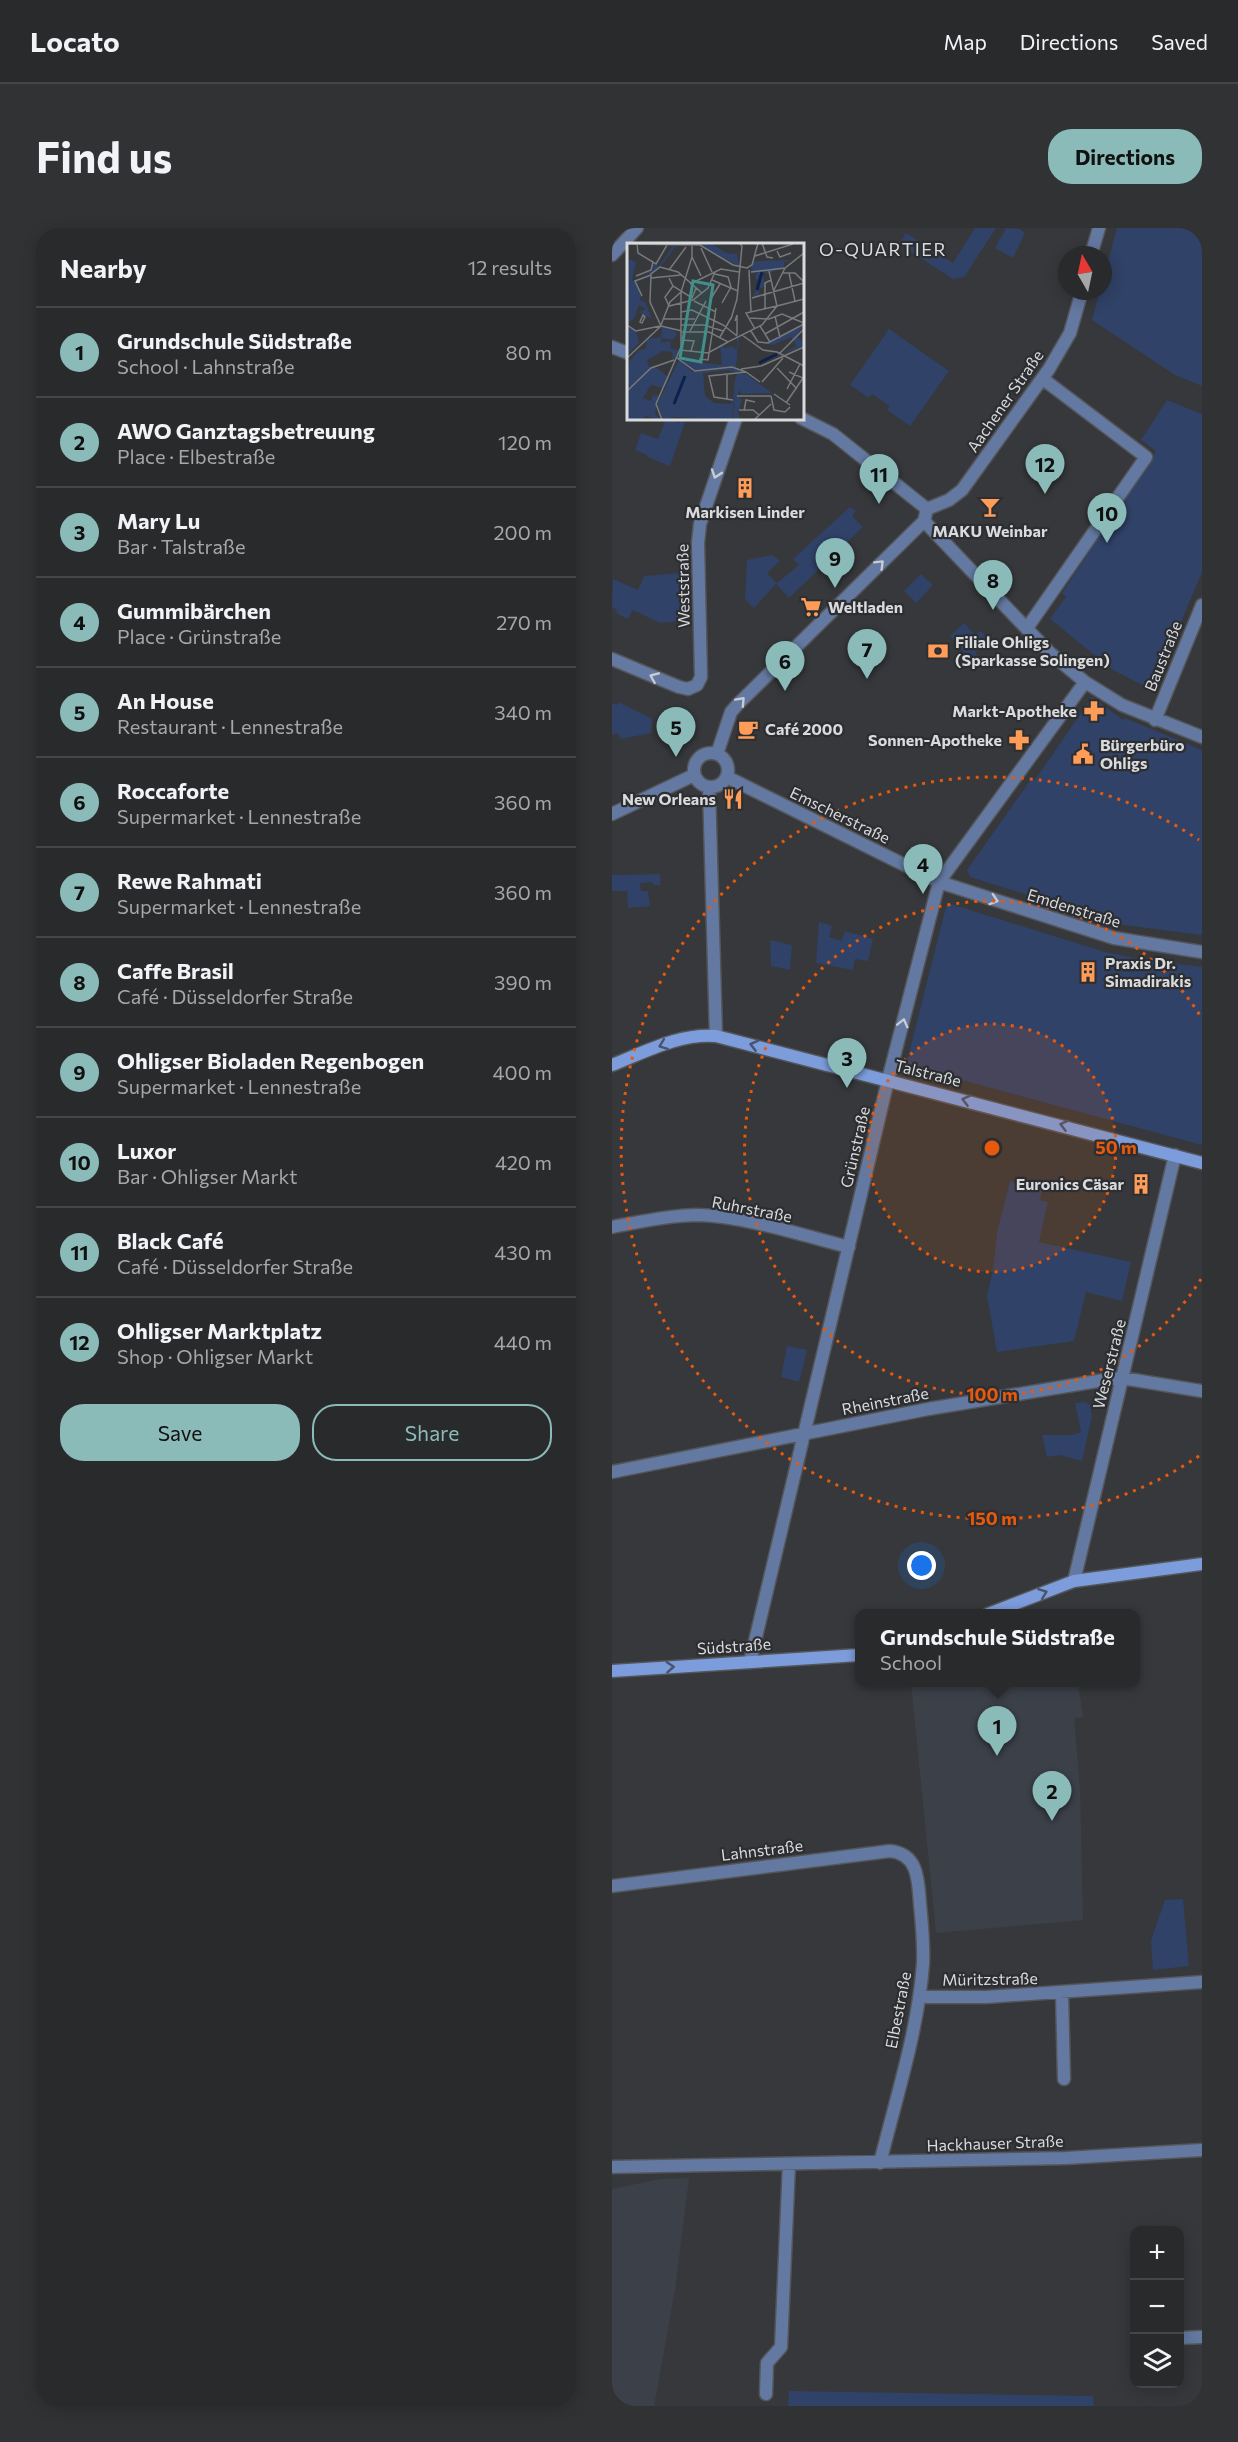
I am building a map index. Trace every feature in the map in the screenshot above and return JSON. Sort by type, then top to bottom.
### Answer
[{"type":"main road","name":"Talstraße","points":[[612,1065],[682,1038],[697,1035],[716,1036],[1202,1163]]},
{"type":"main road","points":[[1001,1609],[1074,1581],[1202,1564]]},
{"type":"main road","name":"Südstraße","points":[[612,1671],[855,1655]]},
{"type":"street","points":[[612,255],[637,228]]},
{"type":"street","points":[[1094,246],[1099,228]]},
{"type":"street","name":"Aachener Straße","points":[[717,754],[731,712],[738,704],[925,515],[962,490],[1043,379],[1070,333],[1079,300]]},
{"type":"street","points":[[612,347],[627,353]]},
{"type":"street","points":[[1027,628],[1146,458],[1043,379]]},
{"type":"street","name":"Weststraße","points":[[612,659],[679,687],[688,689],[697,685],[701,677],[698,543],[700,524],[734,420]]},
{"type":"street","points":[[804,420],[833,434],[925,515],[1049,652],[1085,681],[1122,705],[1202,737]]},
{"type":"street","name":"Baustraße","points":[[1155,720],[1202,605]]},
{"type":"street","name":"Grünstraße","points":[[750,1662],[888,1080],[939,882],[1085,681]]},
{"type":"street","points":[[706,753],[717,754],[727,763],[727,777],[720,785],[709,787],[700,783],[694,775],[694,765],[706,753]]},
{"type":"street","points":[[612,814],[694,775]]},
{"type":"street","name":"Emscherstraße","points":[[727,777],[939,882]]},
{"type":"street","points":[[709,787],[716,1036]]},
{"type":"street","name":"Emdenstraße","points":[[939,882],[1114,938],[1202,952]]},
{"type":"street","name":"Weserstraße","points":[[1074,1581],[1175,1155]]},
{"type":"street","name":"Ruhrstraße","points":[[612,1227],[702,1215],[849,1247]]},
{"type":"street","name":"Rheinstraße","points":[[612,1472],[1003,1395],[1122,1378],[1202,1391]]},
{"type":"street","name":"Lahnstraße","points":[[612,1886],[890,1851],[902,1853],[913,1862]]},
{"type":"street","name":"Elbestraße","points":[[880,2163],[919,1997],[923,1942],[918,1882],[913,1862]]},
{"type":"street","name":"Müritzstraße","points":[[919,1997],[986,1997],[1062,1993],[1202,1982]]},
{"type":"street","points":[[1062,1993],[1064,2079]]},
{"type":"street","name":"Hackhauser Straße","points":[[612,2167],[661,2164],[880,2163],[1066,2158],[1202,2150]]},
{"type":"street","points":[[766,2394],[767,2363],[781,2346],[789,2164]]},
{"type":"street","points":[[1184,2338],[1202,2337]]},
{"type":"shaded area","points":[[975,228],[996,228],[964,277],[953,279],[899,244],[906,233],[953,263]]},
{"type":"shaded area","points":[[1006,228],[1019,229],[1025,233],[1013,258],[995,248]]},
{"type":"shaded area","points":[[1117,228],[1202,228],[1202,386],[1175,375],[1092,320],[1098,300],[1112,300],[1112,247]]},
{"type":"shaded area","points":[[889,329],[949,371],[910,426],[887,410],[890,406],[872,394],[869,398],[850,385]]},
{"type":"shaded area","points":[[1167,400],[1202,414],[1202,572],[1152,690],[1113,670],[1050,619],[1066,597],[1062,593],[1156,451],[1141,440]]},
{"type":"shaded area","points":[[666,420],[685,422],[670,466],[635,450],[641,433],[658,439]]},
{"type":"shaded area","points":[[850,507],[856,511],[852,516],[863,527],[789,598],[776,584],[754,608],[745,599],[747,560],[772,555],[780,561],[767,573],[777,583],[799,565],[793,559]]},
{"type":"shaded area","points":[[682,573],[683,621],[660,623],[633,610],[628,619],[616,613],[617,610],[612,607],[613,579],[638,590],[644,576]]},
{"type":"shaded area","points":[[921,574],[933,585],[916,603],[904,591]]},
{"type":"shaded area","points":[[964,623],[975,635],[981,631],[990,641],[975,653],[984,665],[979,669],[950,636]]},
{"type":"shaded area","points":[[1092,697],[1123,720],[1125,718],[1202,750],[1202,935],[1124,925],[970,877],[967,870],[1032,778],[1035,780]]},
{"type":"shaded area","points":[[619,702],[652,719],[651,733],[621,739],[618,733],[612,735],[612,703],[617,705]]},
{"type":"shaded area","points":[[660,874],[661,885],[653,885],[653,882],[640,883],[641,891],[648,891],[650,906],[628,908],[627,891],[612,891],[612,875]]},
{"type":"shaded area","points":[[951,904],[1105,952],[1144,960],[1202,967],[1202,1145],[906,1065],[946,907]]},
{"type":"shaded area","points":[[819,922],[832,926],[829,937],[841,941],[845,931],[873,939],[868,961],[855,959],[853,970],[816,963]]},
{"type":"shaded area","points":[[770,940],[792,945],[790,970],[771,966]]},
{"type":"shaded area","points":[[1010,1181],[1042,1189],[1040,1200],[1048,1202],[1039,1242],[1131,1262],[1122,1301],[1086,1292],[1074,1341],[997,1352],[987,1296],[993,1270],[997,1232]]},
{"type":"shaded area","points":[[787,1346],[807,1350],[799,1382],[781,1377]]},
{"type":"shaded area","points":[[1085,1402],[1090,1405],[1092,1416],[1082,1461],[1060,1455],[1047,1457],[1042,1435],[1072,1435],[1081,1432],[1075,1403]]},
{"type":"shaded area","points":[[911,1687],[1079,1687],[1083,1717],[1074,1718],[1080,1789],[1083,1920],[936,1933]]},
{"type":"shaded area","points":[[1183,1899],[1189,1966],[1153,1970],[1151,1940],[1165,1900]]},
{"type":"shaded area","points":[[689,2178],[675,2290],[654,2406],[612,2406],[612,2189],[660,2179]]},
{"type":"shaded area","points":[[789,2391],[1093,2396],[1094,2406],[788,2406]]},
{"type":"place","name":"Markisen Linder","points":[[745,488]]},
{"type":"place","name":"Ohligser Marktplatz","points":[[1045,494]]},
{"type":"place","name":"Black Café","points":[[879,504]]},
{"type":"place","name":"MAKU Weinbar","points":[[990,507]]},
{"type":"place","name":"Luxor","points":[[1107,543]]},
{"type":"place","name":"Ohligser Bioladen Regenbogen","points":[[835,588]]},
{"type":"place","name":"Weltladen","points":[[811,607]]},
{"type":"place","name":"Caffe Brasil","points":[[993,610]]},
{"type":"place","name":"Filiale Ohligs (Sparkasse Solingen)","points":[[938,651]]},
{"type":"place","name":"Rewe Rahmati","points":[[867,679]]},
{"type":"place","name":"Roccaforte","points":[[785,691]]},
{"type":"place","name":"Markt-Apotheke","points":[[1094,711]]},
{"type":"place","name":"Café 2000","points":[[748,729]]},
{"type":"place","name":"Sonnen-Apotheke","points":[[1019,740]]},
{"type":"place","name":"Bürgerbüro Ohligs","points":[[1083,754]]},
{"type":"place","name":"An House","points":[[676,757]]},
{"type":"place","name":"New Orleans","points":[[733,799]]},
{"type":"place","name":"Gummibärchen","points":[[923,894]]},
{"type":"place","name":"Praxis Dr. Simadirakis","points":[[1088,972]]},
{"type":"place","name":"Mary Lu","points":[[847,1088]]},
{"type":"place","name":"Euronics Cäsar","points":[[1141,1184]]},
{"type":"place","name":"Grundschule Südstraße","points":[[997,1756]]},
{"type":"place","name":"AWO Ganztagsbetreuung","points":[[1052,1821]]},
{"type":"district","name":"O-QUARTIER","points":[[883,250]]}]
